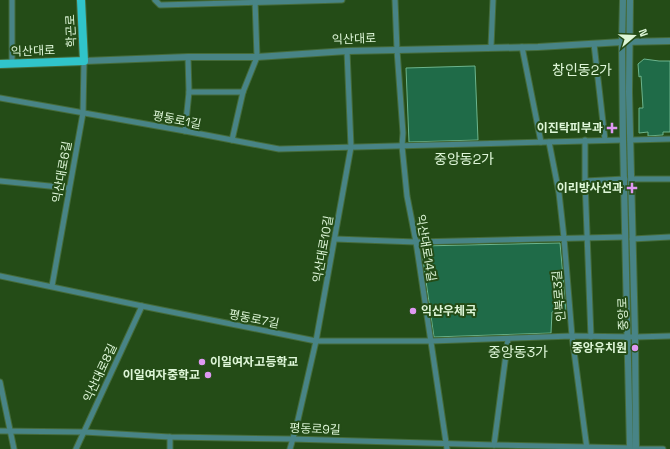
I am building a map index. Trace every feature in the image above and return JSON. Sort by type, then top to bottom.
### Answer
[{"type":"main road","name":"학곤로","points":[[81,0],[84,61]]},
{"type":"main road","name":"익산대로","points":[[0,64],[84,61]]},
{"type":"street","points":[[12,0],[12,64]]},
{"type":"street","points":[[155,0],[160,5],[255,1],[342,0]]},
{"type":"street","name":"익산대로14길","points":[[395,0],[403,133],[402,146],[407,196],[416,242],[447,446]]},
{"type":"street","points":[[491,47],[492,0]]},
{"type":"street","name":"중앙로","points":[[623,0],[622,42],[627,140],[632,179],[635,337],[633,449]]},
{"type":"street","name":"중앙로","points":[[630,0],[625,236],[633,449]]},
{"type":"street","points":[[232,140],[243,92],[256,57],[255,1]]},
{"type":"street","name":"익산대로","points":[[84,61],[188,57],[256,57],[347,50],[522,47],[670,41]]},
{"type":"street","points":[[594,44],[605,140]]},
{"type":"street","points":[[522,47],[541,142]]},
{"type":"street","name":"익산대로10길","points":[[290,449],[316,341],[351,147],[347,50]]},
{"type":"street","points":[[185,131],[189,92],[188,57]]},
{"type":"street","name":"익산대로6길","points":[[52,286],[83,113],[84,61]]},
{"type":"street","points":[[189,92],[243,92]]},
{"type":"street","name":"평동로1길","points":[[0,98],[279,149],[351,147]]},
{"type":"street","points":[[351,147],[670,139]]},
{"type":"street","points":[[585,140],[585,182],[591,337]]},
{"type":"street","name":"인북로3길","points":[[549,142],[559,193],[572,336],[587,448]]},
{"type":"street","points":[[632,179],[670,179]]},
{"type":"street","points":[[585,182],[625,180]]},
{"type":"street","points":[[0,181],[69,188]]},
{"type":"street","points":[[335,239],[416,242],[625,236]]},
{"type":"street","points":[[632,239],[670,237]]},
{"type":"street","name":"평동로7길","points":[[0,276],[316,341],[431,341],[572,336],[670,336]]},
{"type":"street","name":"익산대로8길","points":[[76,449],[142,306]]},
{"type":"street","points":[[494,445],[508,339]]},
{"type":"street","points":[[0,382],[14,449]]},
{"type":"street","name":"평동로9길","points":[[0,431],[84,432],[170,437],[292,438],[447,446],[494,445],[524,448],[663,449]]},
{"type":"street","points":[[170,437],[170,449]]},
{"type":"building","points":[[644,59],[670,61],[670,132],[663,132],[663,135],[648,136],[648,132],[639,133],[639,108],[643,108],[641,76],[639,77],[638,64]]},
{"type":"building","points":[[475,66],[478,140],[409,142],[406,68]]},
{"type":"building","points":[[560,243],[566,311],[552,312],[551,333],[434,337],[421,246]]},
{"type":"place","name":"이진탁피부과","points":[[612,128]]},
{"type":"place","name":"이리방사선과","points":[[632,188]]},
{"type":"place","name":"익산우체국","points":[[413,311]]},
{"type":"place","name":"중앙유치원","points":[[635,348]]},
{"type":"place","name":"이일여자고등학교","points":[[202,362]]},
{"type":"place","name":"이일여자중학교","points":[[208,375]]},
{"type":"district","name":"창인동2가","points":[[582,70]]},
{"type":"district","name":"중앙동2가","points":[[464,159]]},
{"type":"district","name":"중앙동3가","points":[[518,352]]}]
